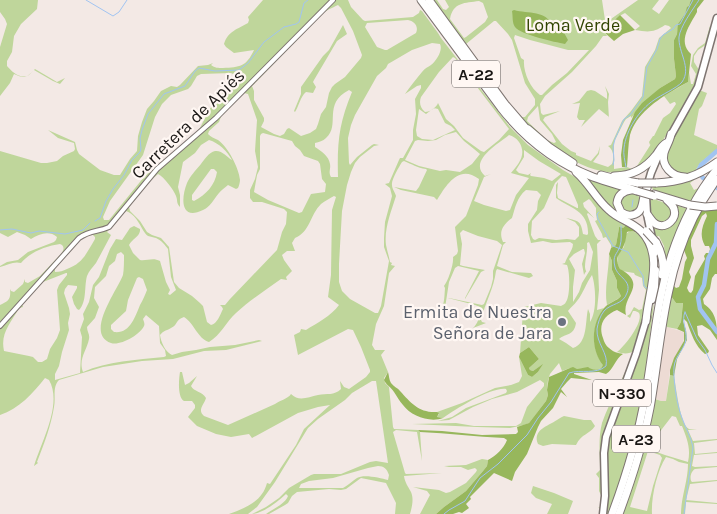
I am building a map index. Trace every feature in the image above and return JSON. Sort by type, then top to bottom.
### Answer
[{"type":"highway","name":"A-22","points":[[421,0],[508,117],[534,144],[565,163]]},
{"type":"highway","name":"A-22","points":[[429,0],[521,124],[535,139],[565,163]]},
{"type":"highway","points":[[692,177],[676,176],[670,172],[664,161],[664,154],[671,134],[698,87],[717,18]]},
{"type":"highway","points":[[505,104],[548,148],[573,164],[684,205],[717,206]]},
{"type":"highway","name":"N-330","points":[[603,514],[606,437],[636,354],[654,292],[655,254],[647,214],[647,188],[653,168],[671,134]]},
{"type":"highway","points":[[596,174],[620,176],[635,172],[650,162],[662,145],[666,143]]},
{"type":"highway","points":[[565,163],[636,188]]},
{"type":"highway","points":[[565,163],[582,177],[613,214],[640,230],[646,237],[650,246],[654,273],[646,321]]},
{"type":"highway","points":[[647,188],[641,210],[635,215],[627,215],[620,210],[617,201],[622,193],[656,183],[677,181],[716,169]]},
{"type":"highway","name":"A-23","points":[[619,514],[641,447],[670,284],[680,250],[716,169]]},
{"type":"highway","name":"A-23","points":[[612,514],[625,479],[638,430],[664,283],[685,222],[707,188]]},
{"type":"highway","points":[[654,195],[687,204]]},
{"type":"highway","points":[[647,214],[658,225],[664,226],[669,224],[674,217],[675,211],[667,200]]},
{"type":"highway","points":[[604,204],[646,231],[656,242],[661,253],[663,274],[657,301],[656,322]]},
{"type":"highway","points":[[664,318],[665,328]]},
{"type":"highway","points":[[652,393],[655,389],[659,365],[664,356]]},
{"type":"street","name":"Carretera de Apiés","points":[[0,326],[79,238],[89,232],[106,229],[112,225],[157,170],[216,118],[333,0]]},
{"type":"shaded area","points":[[667,327],[684,332],[684,338],[670,370],[666,401],[661,401],[656,399],[664,328]]},
{"type":"green space","points":[[0,0],[38,0],[37,9],[21,24],[14,36],[12,52],[7,61],[7,66],[20,76],[14,74],[0,96],[0,47],[7,24],[0,12]]},
{"type":"green space","points":[[263,0],[348,0],[351,7],[365,21],[413,17],[420,10],[422,11],[510,127],[528,145],[582,181],[627,224],[623,228],[619,228],[616,245],[611,248],[606,237],[603,238],[595,221],[597,220],[596,208],[589,199],[583,203],[584,207],[594,218],[587,214],[595,236],[598,240],[601,240],[597,244],[599,290],[597,310],[604,308],[597,321],[594,336],[596,352],[604,365],[601,368],[592,370],[588,368],[570,368],[562,371],[559,363],[550,374],[546,401],[529,423],[524,425],[510,428],[412,424],[456,423],[474,426],[516,426],[521,423],[527,407],[544,386],[544,383],[540,380],[517,392],[473,407],[449,420],[438,421],[452,417],[466,408],[506,393],[506,389],[492,391],[483,395],[443,418],[437,417],[439,414],[437,412],[495,388],[519,382],[522,376],[519,357],[528,375],[532,377],[538,372],[542,365],[533,371],[529,368],[539,359],[529,347],[520,353],[523,311],[512,312],[541,303],[561,306],[565,304],[569,293],[569,277],[567,265],[562,264],[565,263],[573,244],[570,242],[552,243],[543,241],[531,243],[528,224],[537,210],[541,195],[537,191],[526,190],[518,199],[512,218],[503,228],[501,234],[503,242],[506,242],[503,245],[497,266],[512,272],[531,273],[533,276],[529,278],[497,269],[481,320],[486,323],[473,328],[479,319],[480,307],[448,298],[484,304],[491,287],[493,271],[502,245],[497,241],[463,230],[460,233],[462,244],[460,265],[485,270],[481,272],[465,299],[479,271],[458,266],[455,268],[449,282],[445,308],[441,313],[434,316],[443,304],[444,286],[453,264],[453,257],[458,251],[455,227],[466,216],[479,179],[465,174],[454,178],[449,182],[437,200],[434,197],[394,187],[416,191],[427,170],[404,161],[402,162],[392,183],[396,196],[386,233],[386,245],[390,262],[392,263],[391,265],[395,266],[389,273],[384,306],[376,324],[372,345],[375,350],[385,350],[381,355],[388,372],[384,378],[385,383],[389,387],[394,429],[418,430],[420,432],[422,461],[417,432],[396,430],[393,432],[405,473],[442,473],[404,476],[412,497],[410,514],[395,514],[396,503],[386,483],[361,478],[346,489],[297,492],[288,503],[266,514],[284,501],[288,496],[286,494],[266,509],[252,514],[266,507],[289,488],[311,475],[341,474],[376,461],[388,463],[376,381],[372,381],[352,393],[308,428],[275,482],[257,507],[248,514],[229,514],[247,507],[257,500],[265,490],[267,483],[270,484],[296,445],[304,429],[330,405],[298,413],[252,438],[249,434],[231,437],[216,434],[197,426],[188,417],[195,408],[195,405],[192,401],[184,401],[180,396],[180,372],[182,372],[185,385],[197,376],[191,386],[206,398],[201,410],[202,414],[228,425],[275,404],[291,394],[297,398],[307,398],[333,393],[341,389],[340,381],[344,387],[349,389],[370,372],[353,330],[348,329],[298,355],[294,335],[300,332],[301,329],[306,330],[324,319],[339,305],[328,297],[331,275],[332,210],[336,197],[334,196],[317,208],[307,228],[295,238],[292,243],[295,251],[287,251],[282,255],[292,271],[286,277],[287,280],[281,279],[247,304],[209,342],[184,317],[160,335],[167,352],[172,355],[210,347],[262,341],[226,350],[204,351],[173,359],[142,361],[103,367],[59,380],[55,389],[54,407],[45,442],[38,463],[34,466],[46,435],[54,400],[49,380],[45,378],[19,405],[0,415],[0,305],[9,299],[10,289],[14,292],[23,284],[25,279],[25,282],[28,283],[40,276],[61,254],[64,248],[60,244],[49,246],[34,253],[21,263],[0,267],[7,262],[18,260],[28,252],[54,242],[57,237],[47,233],[31,239],[17,232],[8,237],[0,233],[0,151],[47,163],[57,161],[74,151],[74,143],[58,138],[48,130],[75,142],[79,154],[100,170],[120,175],[137,151],[138,136],[147,109],[161,91],[171,86],[177,87],[180,85],[198,66],[213,63],[211,65],[217,68],[234,67],[242,65],[248,60],[254,50],[234,53],[224,44],[231,33],[248,23],[248,17]],"holes":[[[338,5],[341,8],[353,31],[362,55],[361,58],[345,77],[332,87],[326,107],[321,114],[316,129],[301,136],[289,128],[280,136],[274,134],[261,127],[264,118],[254,100],[252,86],[325,12]],[[408,20],[415,24],[417,28],[416,33],[387,50],[377,47],[365,27],[367,23]],[[432,43],[440,44],[441,46],[437,58],[423,71],[405,94],[421,85],[415,99],[416,114],[413,140],[403,158],[400,158],[389,183],[385,184],[390,188],[392,196],[385,222],[384,238],[384,247],[389,261],[381,306],[378,313],[375,313],[350,299],[342,291],[339,282],[339,264],[342,211],[351,172],[360,157],[374,146],[379,145],[372,145],[350,165],[348,138],[355,115],[377,76],[388,64],[412,50]],[[453,57],[509,129],[484,152],[481,151],[463,138],[446,119],[438,103],[434,108],[438,109],[445,123],[455,130],[433,140],[422,139],[417,136],[416,130],[419,109],[426,114],[431,110],[425,112],[420,105],[420,99],[439,72]],[[231,73],[235,75],[209,110],[199,130],[144,177],[109,220],[104,220],[103,217],[110,201],[143,155],[155,117],[162,104],[171,95],[188,89],[197,76],[201,74]],[[349,90],[352,92],[340,133],[338,177],[331,177],[328,159],[315,147],[315,143],[324,140],[330,133],[334,108],[341,96]],[[244,93],[248,94],[257,120],[255,151],[258,167],[250,190],[250,198],[253,202],[262,202],[284,209],[287,212],[286,224],[277,250],[225,305],[220,305],[223,309],[217,321],[211,325],[207,322],[203,306],[174,282],[169,247],[161,238],[147,232],[130,211],[129,207],[148,183],[158,174],[173,190],[180,207],[178,187],[183,162],[209,140],[222,148],[232,160],[218,151],[207,156],[191,175],[187,183],[183,201],[186,210],[190,213],[195,213],[205,209],[228,185],[236,189],[238,188],[239,175],[232,158],[222,143],[208,134],[219,122],[222,114]],[[456,132],[480,154],[472,164],[460,172],[440,171],[419,166],[405,160],[415,141],[436,140]],[[263,133],[292,141],[304,156],[318,161],[322,179],[326,184],[325,192],[311,194],[302,212],[299,213],[254,192],[260,169],[260,136]],[[509,135],[517,139],[521,146],[521,159],[511,173],[529,178],[516,195],[510,210],[506,211],[474,201],[484,177],[491,174],[485,176],[480,165],[486,153]],[[524,150],[561,174],[552,181],[531,176],[531,173],[528,175],[519,173],[516,170],[524,157]],[[211,169],[214,169],[217,172],[214,181],[206,193],[198,199],[192,200],[192,195]],[[562,176],[566,177],[578,208],[558,198],[558,182],[556,185],[556,198],[582,215],[588,234],[583,234],[579,222],[566,218],[575,222],[579,227],[579,236],[575,240],[539,238],[535,240],[531,235],[532,221],[544,208],[555,183]],[[126,211],[134,216],[148,236],[160,240],[168,249],[171,277],[176,290],[170,295],[168,294],[170,290],[160,261],[155,259],[140,260],[133,253],[129,245],[138,235],[140,229],[134,226],[130,228],[122,240],[116,239],[99,277],[93,285],[89,302],[83,314],[84,319],[80,330],[82,337],[80,373],[55,380],[55,374],[69,330],[70,314],[64,293],[65,289],[68,285],[77,286],[72,297],[74,304],[79,310],[84,299],[87,276],[111,235],[107,232]],[[92,234],[95,237],[81,261],[66,270],[55,272],[55,268],[82,237]],[[589,242],[593,252],[590,270],[573,302],[575,270],[569,259],[584,249],[585,253],[582,264],[584,275],[586,271],[587,243]],[[121,252],[124,255],[123,275],[105,311],[101,331],[104,338],[111,343],[119,343],[129,339],[142,329],[143,319],[146,315],[159,326],[160,343],[165,350],[166,356],[112,363],[83,372],[82,359],[89,337],[87,327],[95,318],[99,307],[94,298],[95,287],[106,276],[109,266],[115,261],[117,254]],[[67,273],[57,290],[60,330],[47,359],[42,362],[38,362],[33,357],[4,351],[5,333],[19,308],[23,307],[22,304],[43,282]],[[592,275],[595,293],[594,312],[590,322],[588,309],[584,337],[573,348],[559,339],[572,332],[575,327],[576,323],[568,311],[579,298]],[[139,277],[143,279],[147,290],[144,298],[128,328],[120,332],[114,332],[111,329],[111,325],[126,311],[128,300]],[[378,466],[385,468],[389,475],[388,480],[360,477],[343,488],[299,488],[301,484]]]},
{"type":"green space","name":"Loma Verde","points":[[433,0],[437,0],[443,9],[446,10],[449,7],[445,0],[602,0],[605,20],[608,21],[638,0],[659,0],[652,9],[659,14],[669,0],[691,0],[679,23],[674,40],[675,79],[660,88],[631,118],[631,116],[626,119],[614,142],[614,169],[627,167],[632,169],[637,166],[651,144],[649,142],[663,118],[670,113],[676,104],[674,102],[670,104],[664,96],[688,82],[689,72],[691,84],[693,84],[696,74],[691,66],[693,55],[698,48],[705,43],[710,26],[713,27],[707,44],[698,50],[694,56],[694,62],[699,70],[694,89],[657,150],[641,167],[618,173],[585,166],[569,158],[540,137],[522,117],[525,117],[535,105],[535,99],[525,83],[512,40],[496,21],[466,44]],"holes":[[[479,1],[483,3],[488,17],[485,22],[464,38],[450,19],[454,9],[464,3]],[[625,13],[640,26],[635,30],[650,31],[665,25],[671,28],[659,38],[655,50],[645,67],[642,96],[622,121],[611,145],[608,146],[613,157],[612,164],[608,167],[593,162],[599,154],[600,146],[598,153],[591,161],[576,155],[576,153],[562,144],[543,120],[545,117],[560,111],[543,115],[540,104],[545,96],[572,72],[603,36],[607,36],[605,33],[616,19]],[[515,35],[568,50],[589,50],[567,73],[540,95],[528,79],[524,60],[521,58],[514,38]],[[538,106],[540,120],[552,134],[556,142],[547,140],[527,121],[528,117]]]},
{"type":"green space","points":[[691,0],[704,0],[697,9],[685,38],[685,44],[691,54],[688,82],[654,103],[642,114],[630,135],[627,167],[622,167],[623,140],[635,112],[642,103],[660,88],[675,79],[674,40],[678,24]]},
{"type":"green space","points":[[512,11],[536,13],[546,17],[552,26],[562,29],[568,40],[565,44],[538,38],[518,30],[513,24]]},
{"type":"green space","points":[[620,15],[635,30],[623,34],[614,41],[605,33],[609,25]]},
{"type":"green space","points":[[343,25],[347,34],[337,41],[314,80],[313,82],[316,87],[313,93],[306,92],[304,94],[295,112],[301,94],[301,87],[329,50]]},
{"type":"green space","points":[[34,70],[57,82],[65,78],[60,84]]},
{"type":"green space","points":[[605,86],[609,94],[609,117],[599,109],[581,127],[585,120],[579,120],[577,117],[580,103],[572,104],[579,101],[587,91],[591,90],[607,99]]},
{"type":"green space","points":[[699,90],[707,93],[699,109],[694,135],[717,145],[717,150],[701,162],[695,173],[679,173],[669,166],[666,155]]},
{"type":"green space","points":[[584,176],[623,189],[616,210],[605,202]]},
{"type":"green space","points":[[695,177],[690,183],[694,190],[701,187],[692,202],[654,192],[651,185]]},
{"type":"green space","points":[[627,192],[637,193],[641,201],[637,210],[627,211],[620,206],[621,198]]},
{"type":"green space","points":[[654,199],[665,203],[670,208],[671,214],[669,219],[663,223],[656,221],[652,215],[649,200]]},
{"type":"green space","points":[[675,205],[688,209],[666,262],[664,246],[659,236],[655,237],[651,224],[667,227]]},
{"type":"green space","points":[[717,209],[717,274],[712,278],[710,289],[703,299],[704,304],[714,315],[717,340],[710,330],[702,325],[697,326],[698,335],[709,351],[705,354],[696,343],[684,319],[687,340],[677,359],[674,376],[670,375],[670,370],[674,358],[684,341],[684,332],[677,329],[681,322],[683,303],[676,303],[671,296],[674,286],[676,288],[679,287],[682,279],[687,258],[684,250],[701,210]],"holes":[[[706,213],[707,216],[702,235],[705,246],[709,246],[710,249],[709,253],[706,253],[704,256],[705,259],[695,276],[691,293],[687,288],[691,277],[689,272],[694,258],[691,240],[702,216]]]},
{"type":"green space","points":[[627,224],[642,235],[650,254],[640,235],[630,231],[627,232],[625,243],[617,259],[620,269],[632,280],[633,286],[625,308],[626,315],[617,310],[612,312],[603,321],[601,329],[607,346],[623,354],[606,374],[599,372],[574,373],[592,380],[571,378],[561,389],[567,397],[561,392],[553,408],[541,421],[527,454],[515,472],[512,481],[494,473],[470,497],[471,499],[466,504],[469,508],[462,513],[436,514],[466,491],[487,466],[488,460],[499,452],[507,440],[504,438],[420,432],[418,430],[482,435],[516,434],[518,432],[517,427],[529,423],[546,401],[549,377],[573,367],[577,369],[588,367],[597,370],[601,368],[603,365],[594,344],[595,328],[600,313],[605,307],[621,296],[617,288],[617,281],[612,270],[612,261],[609,254],[611,248],[616,245],[619,227],[623,228]]},
{"type":"green space","points":[[630,231],[638,233],[646,246],[651,262],[652,276],[634,351],[624,353],[617,352],[636,328],[640,317],[639,313],[635,311],[633,311],[630,318],[627,316],[634,307],[639,310],[642,309],[646,290],[643,286],[642,278],[634,273],[622,271],[617,263],[618,254],[624,247],[626,234]]},
{"type":"green space","points":[[609,254],[612,261],[612,270],[617,281],[617,288],[621,296],[607,305],[606,292]]},
{"type":"green space","points":[[671,296],[676,303],[683,302],[681,322],[677,329],[666,326]]},
{"type":"green space","points":[[654,303],[642,399],[626,395],[625,392]]},
{"type":"green space","points":[[529,347],[539,359],[529,368],[530,370],[533,371],[543,364],[532,377],[528,375],[519,357],[520,353]]},
{"type":"green space","points":[[632,355],[604,434],[601,507],[598,508],[600,507],[601,495],[599,491],[599,478],[596,474],[600,470],[602,423]]},
{"type":"green space","points":[[388,372],[391,383],[412,403],[425,411],[437,412],[439,413],[437,417],[443,418],[432,420],[421,418],[406,409],[384,380]]},
{"type":"green space","points":[[670,375],[674,376],[681,413],[686,426],[689,429],[697,429],[688,430],[693,441],[717,439],[694,443],[695,454],[717,453],[694,455],[692,466],[717,467],[695,469],[692,471],[691,481],[717,481],[690,484],[686,500],[717,504],[686,502],[685,514],[681,514],[688,464],[666,457],[655,484],[652,514],[623,514],[642,458],[655,399],[666,401]],"holes":[[[672,416],[676,417],[680,426],[682,426],[689,448],[688,462],[648,449]],[[648,451],[660,455],[662,458],[647,511],[630,507]]]},
{"type":"green space","points":[[624,401],[641,405],[632,445],[609,514],[605,514],[607,442],[619,406]]},
{"type":"green space","points":[[564,416],[591,420],[595,426],[576,445],[552,444],[543,446],[538,444],[537,435],[539,432]]},
{"type":"green space","points":[[482,459],[488,460],[487,466],[466,491],[436,514],[420,514],[430,495],[427,491],[413,487],[439,490],[446,493],[450,492],[466,483],[477,470],[475,468],[468,470],[461,467],[444,466],[466,465]]},
{"type":"green space","points":[[533,486],[573,501],[568,514],[547,514],[552,504],[536,498],[531,493]]},
{"type":"waterway","points":[[86,0],[113,16],[119,12],[127,0]]},
{"type":"waterway","points":[[95,221],[100,218],[113,189],[124,175],[132,160],[140,152],[140,138],[148,114],[164,94],[185,86],[199,68],[215,71],[239,70],[248,63],[264,42],[284,27],[299,22],[304,3],[308,0]]},
{"type":"waterway","points":[[613,165],[615,139],[624,119],[630,115],[643,97],[647,67],[660,39],[676,25],[680,24],[693,0]]},
{"type":"waterway","points":[[626,167],[624,155],[625,141],[634,121],[648,104],[680,84],[685,77],[686,71],[679,37],[684,23],[699,0]]},
{"type":"waterway","points":[[717,151],[701,165],[698,171],[703,178],[717,188]]},
{"type":"waterway","points":[[632,207],[633,200]]},
{"type":"waterway","points":[[599,212],[597,214],[598,219],[613,246],[628,252],[643,276],[644,286],[648,288]]},
{"type":"waterway","points":[[0,230],[12,229],[31,233],[39,231],[65,234],[83,230],[90,223]]},
{"type":"waterway","points":[[717,224],[716,243],[708,259],[704,285],[698,297],[700,309],[717,332]]},
{"type":"waterway","points":[[444,514],[465,501],[480,478],[498,464],[527,435],[569,373],[593,371],[606,366],[606,357],[598,339],[597,329],[604,311],[623,300],[628,289],[628,285],[617,271],[614,263],[614,257],[621,244],[621,226]]},
{"type":"waterway","points":[[685,312],[697,339],[717,373]]},
{"type":"waterway","points":[[684,514],[693,447],[678,407],[674,367],[686,339],[685,312]]},
{"type":"place","name":"Ermita de Nuestra Señora de Jara","points":[[562,322]]}]
